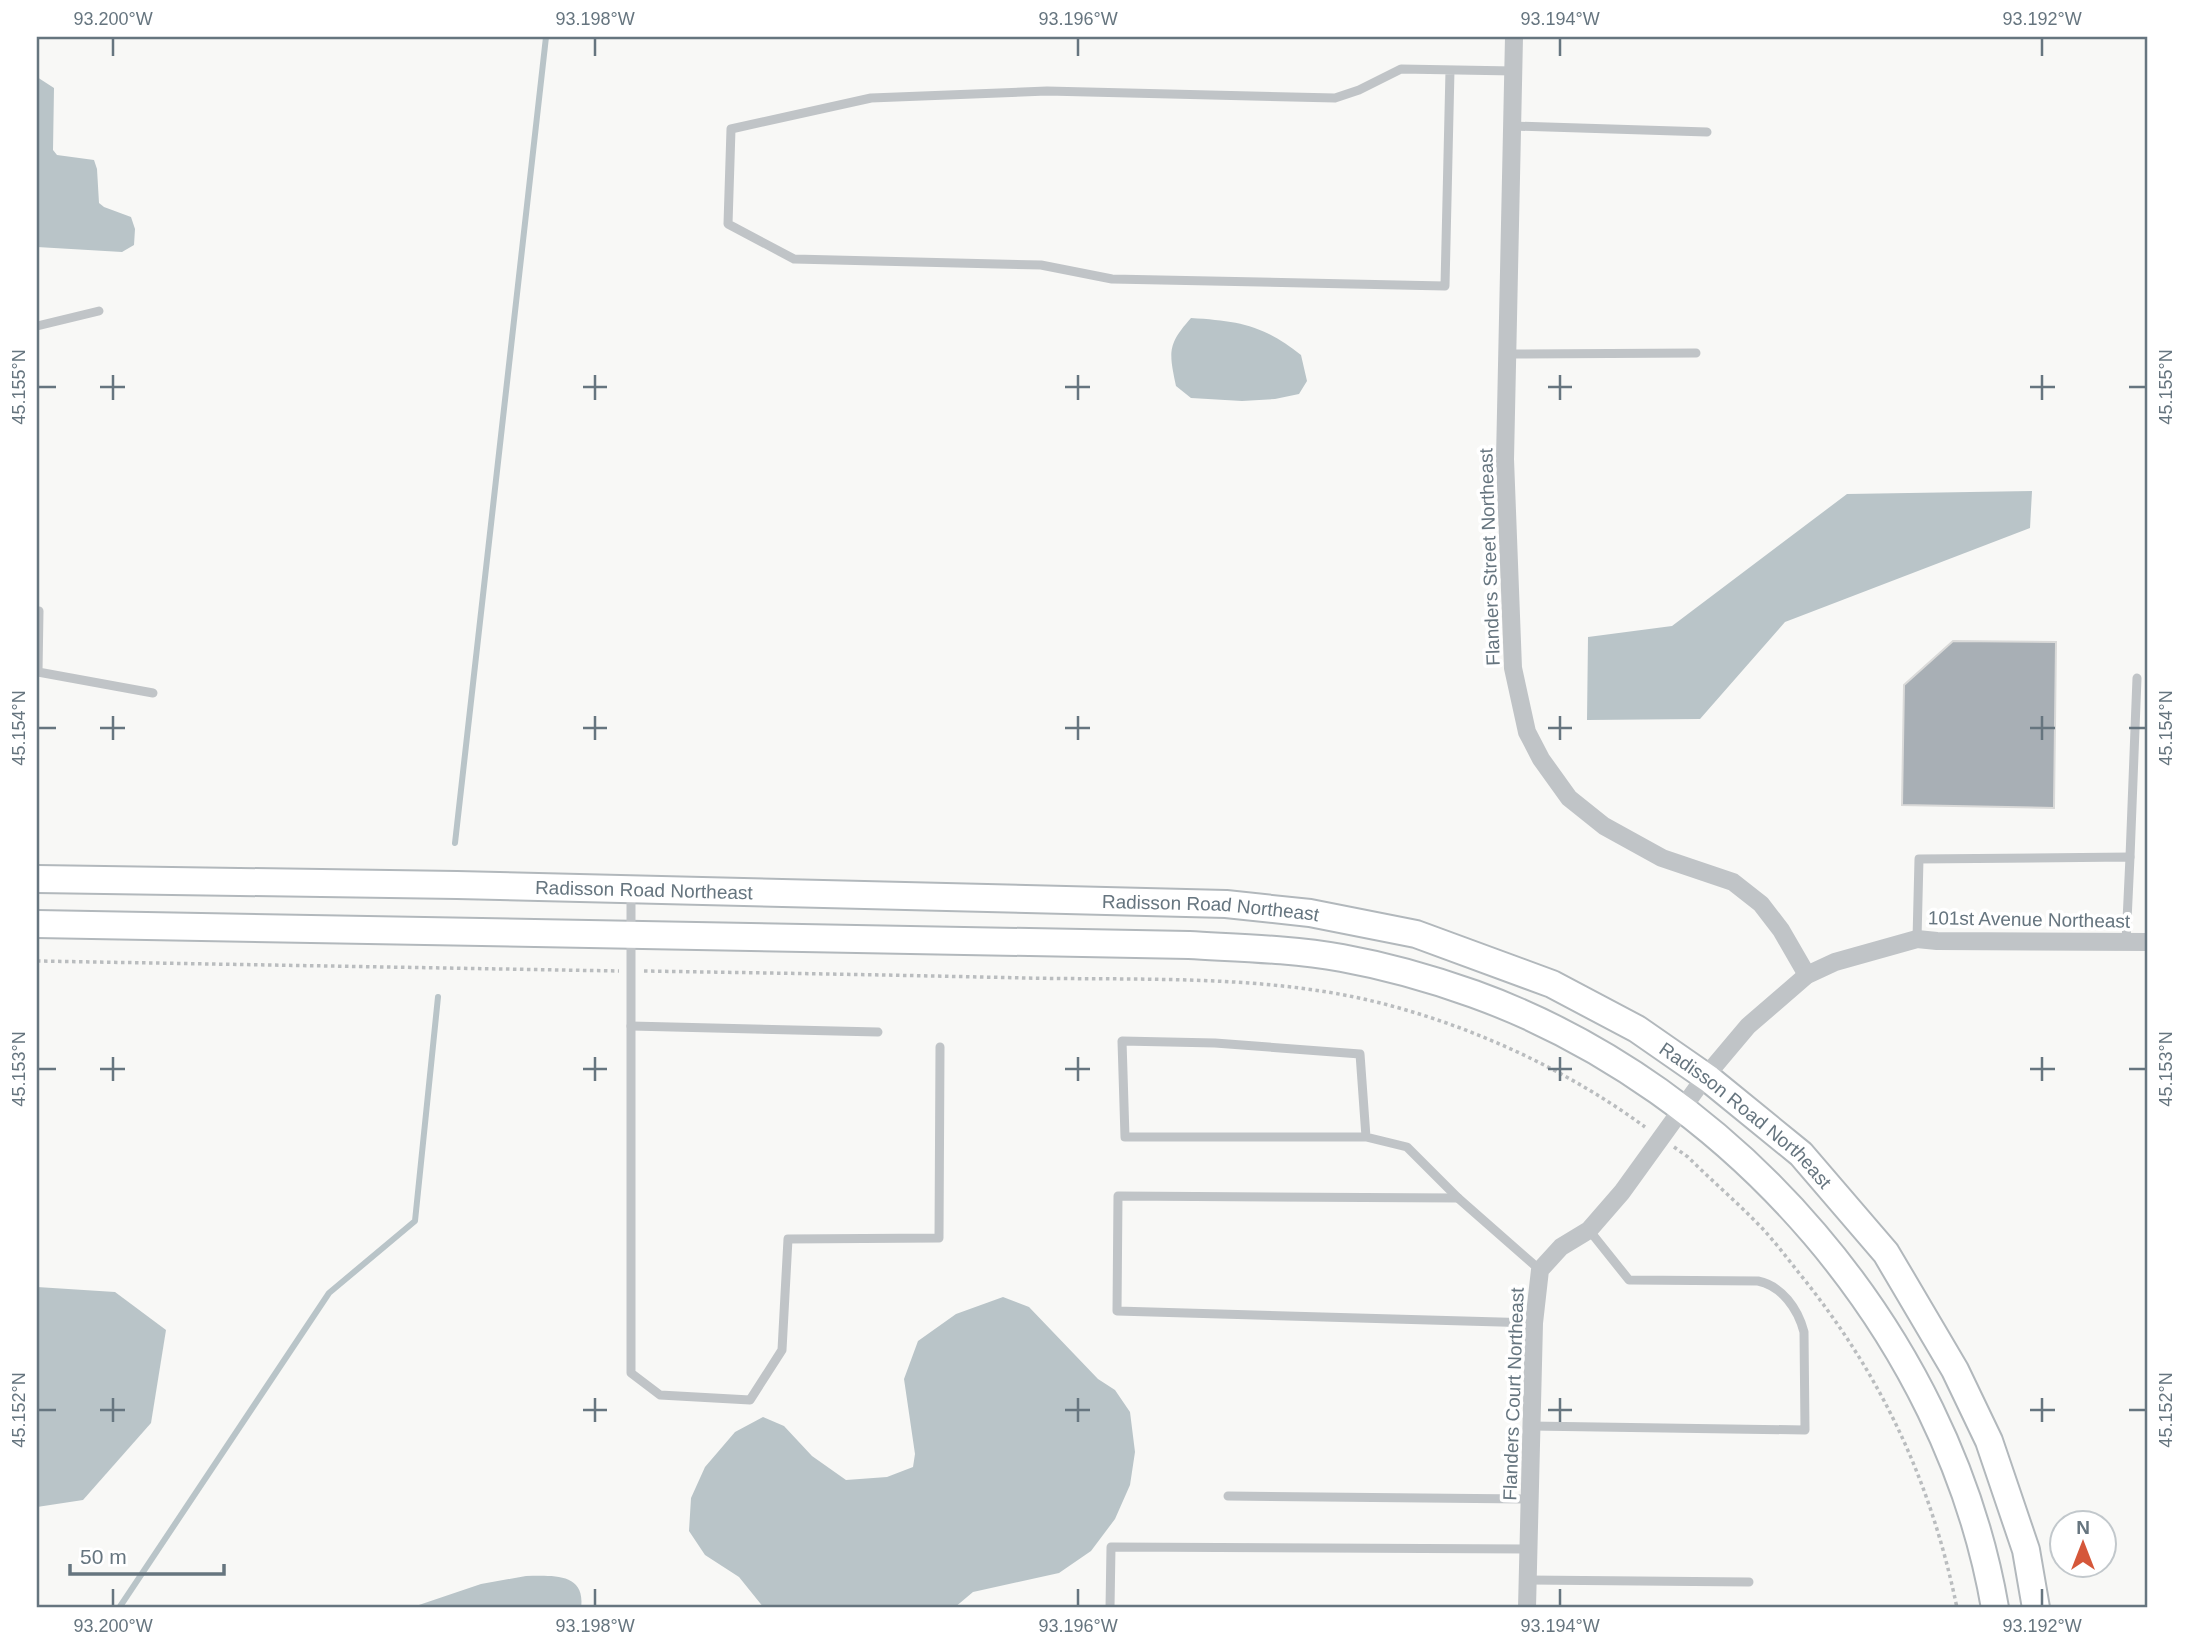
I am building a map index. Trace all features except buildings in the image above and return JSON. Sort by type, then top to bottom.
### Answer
[{"type":"main road","name":"Radisson Road Northeast","points":[[37,879],[631,889],[1226,904],[1310,913],[1416,934],[1552,984],[1637,1029],[1705,1077],[1801,1154],[1886,1253],[1955,1370],[1989,1441],[2026,1550],[2036,1608]]},
{"type":"main road","name":"Radisson Road Northeast","points":[[37,924],[1189,945],[1280,950],[1342,958],[1403,972],[1474,994],[1543,1023],[1608,1058],[1682,1109],[1733,1149],[1777,1191],[1847,1273],[1906,1363],[1959,1472],[1989,1574],[1995,1608]]},
{"type":"street","name":"Flanders Street Northeast","points":[[1514,37],[1506,459],[1513,668],[1527,732],[1541,759],[1569,798],[1604,826],[1662,858],[1733,882],[1761,904],[1782,930],[1807,975]]},
{"type":"street","name":"101st Avenue Northeast","points":[[1705,1077],[1748,1026],[1807,975],[1835,962],[1917,939],[2148,942]]},
{"type":"street","name":"Flanders Court Northeast","points":[[1527,1608],[1534,1323],[1540,1270],[1561,1247],[1589,1230],[1622,1192],[1705,1077]]},
{"type":"lane","points":[[1450,70],[1445,286],[1112,279],[1041,265],[794,259],[728,224],[731,129],[871,97],[1047,91],[1335,97],[1359,90],[1401,69],[1514,71]]},
{"type":"lane","points":[[1513,127],[1707,132]]},
{"type":"lane","points":[[37,326],[99,311]]},
{"type":"lane","points":[[1508,354],[1696,353]]},
{"type":"lane","points":[[37,611],[38,672],[153,694]]},
{"type":"lane","points":[[2126,942],[2137,678]]},
{"type":"lane","points":[[1917,939],[1919,859],[2130,857]]},
{"type":"lane","points":[[631,889],[631,1373],[660,1395],[750,1400],[782,1350],[788,1239],[939,1238],[940,1047]]},
{"type":"lane","points":[[631,1026],[878,1032]]},
{"type":"lane","points":[[1366,1137],[1360,1054],[1214,1042],[1122,1041],[1125,1137],[1366,1137],[1406,1147],[1458,1198],[1540,1270]]},
{"type":"lane","points":[[1458,1198],[1118,1196],[1117,1311],[1534,1323]]},
{"type":"lane","points":[[1531,1426],[1805,1430],[1804,1332],[1800,1318],[1780,1291],[1770,1283],[1758,1281],[1629,1280],[1589,1230]]},
{"type":"lane","points":[[1228,1496],[1530,1499]]},
{"type":"lane","points":[[1110,1608],[1111,1548],[1528,1549]]},
{"type":"lane","points":[[1528,1580],[1749,1582]]},
{"type":"path","points":[[37,961],[611,971]]},
{"type":"path","points":[[647,971],[1216,982],[1323,991],[1423,1015],[1496,1043],[1608,1100],[1636,1120]]},
{"type":"path","points":[[1688,1157],[1763,1229],[1830,1311],[1856,1350],[1889,1409],[1919,1472],[1937,1526],[1957,1608]]},
{"type":"shaded area","points":[[37,77],[54,88],[53,150],[57,155],[94,160],[99,203],[131,217],[135,229],[134,245],[122,252],[37,247]]},
{"type":"shaded area","points":[[1191,318],[1250,326],[1287,345],[1301,355],[1307,381],[1299,394],[1242,401],[1191,398],[1176,386],[1171,357],[1174,342]]},
{"type":"shaded area","points":[[2032,491],[2030,528],[1785,622],[1700,719],[1587,720],[1588,637],[1672,626],[1847,494]]},
{"type":"shaded area","points":[[37,1287],[115,1292],[166,1330],[151,1423],[83,1500],[37,1507]]},
{"type":"shaded area","points":[[1003,1297],[1029,1307],[1098,1379],[1115,1390],[1130,1412],[1135,1452],[1130,1485],[1115,1519],[1091,1551],[1059,1573],[973,1592],[954,1608],[764,1608],[739,1577],[705,1555],[689,1531],[691,1498],[705,1467],[735,1432],[763,1417],[784,1426],[812,1456],[846,1480],[887,1477],[913,1467],[915,1454],[904,1379],[918,1341],[956,1314]]},
{"type":"shaded area","points":[[526,1576],[565,1578],[572,1582],[581,1596],[581,1608],[410,1608],[481,1584]]},
{"type":"waterway","points":[[455,843],[546,37]]},
{"type":"waterway","points":[[119,1608],[329,1293],[415,1221],[438,997]]}]
